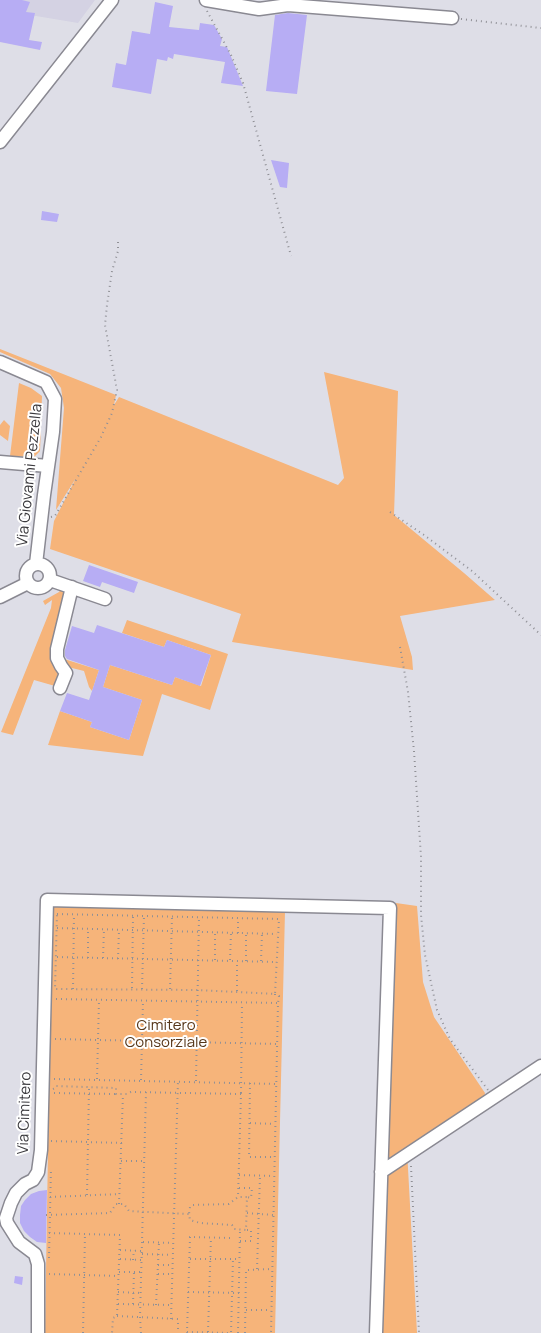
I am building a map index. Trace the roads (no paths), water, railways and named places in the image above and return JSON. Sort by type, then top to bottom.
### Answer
[{"type":"street","points":[[0,142],[96,11],[112,0]]},
{"type":"street","points":[[206,0],[259,9],[288,5],[452,18]]},
{"type":"street","name":"Via Giovanni Pezzella","points":[[0,362],[46,382],[55,399],[36,564]]},
{"type":"street","points":[[0,462],[48,466]]},
{"type":"street","points":[[41,564],[48,568],[50,580],[45,586],[38,589],[30,586],[26,579],[27,571],[32,565],[41,564]]},
{"type":"street","points":[[50,580],[105,599]]},
{"type":"street","points":[[0,597],[28,583]]},
{"type":"street","points":[[60,688],[66,673],[60,666],[57,658],[57,648],[72,588]]},
{"type":"street","name":"Via Cimitero","points":[[38,1333],[38,1264],[35,1254],[19,1242],[3,1218],[16,1193],[25,1184],[33,1180],[38,1172],[39,1165],[41,1150],[47,900],[390,908],[381,1172]]},
{"type":"street","points":[[376,1333],[381,1172],[541,1066]]},
{"type":"park label","name":"Cimitero Consorziale","points":[[166,1034]]}]
